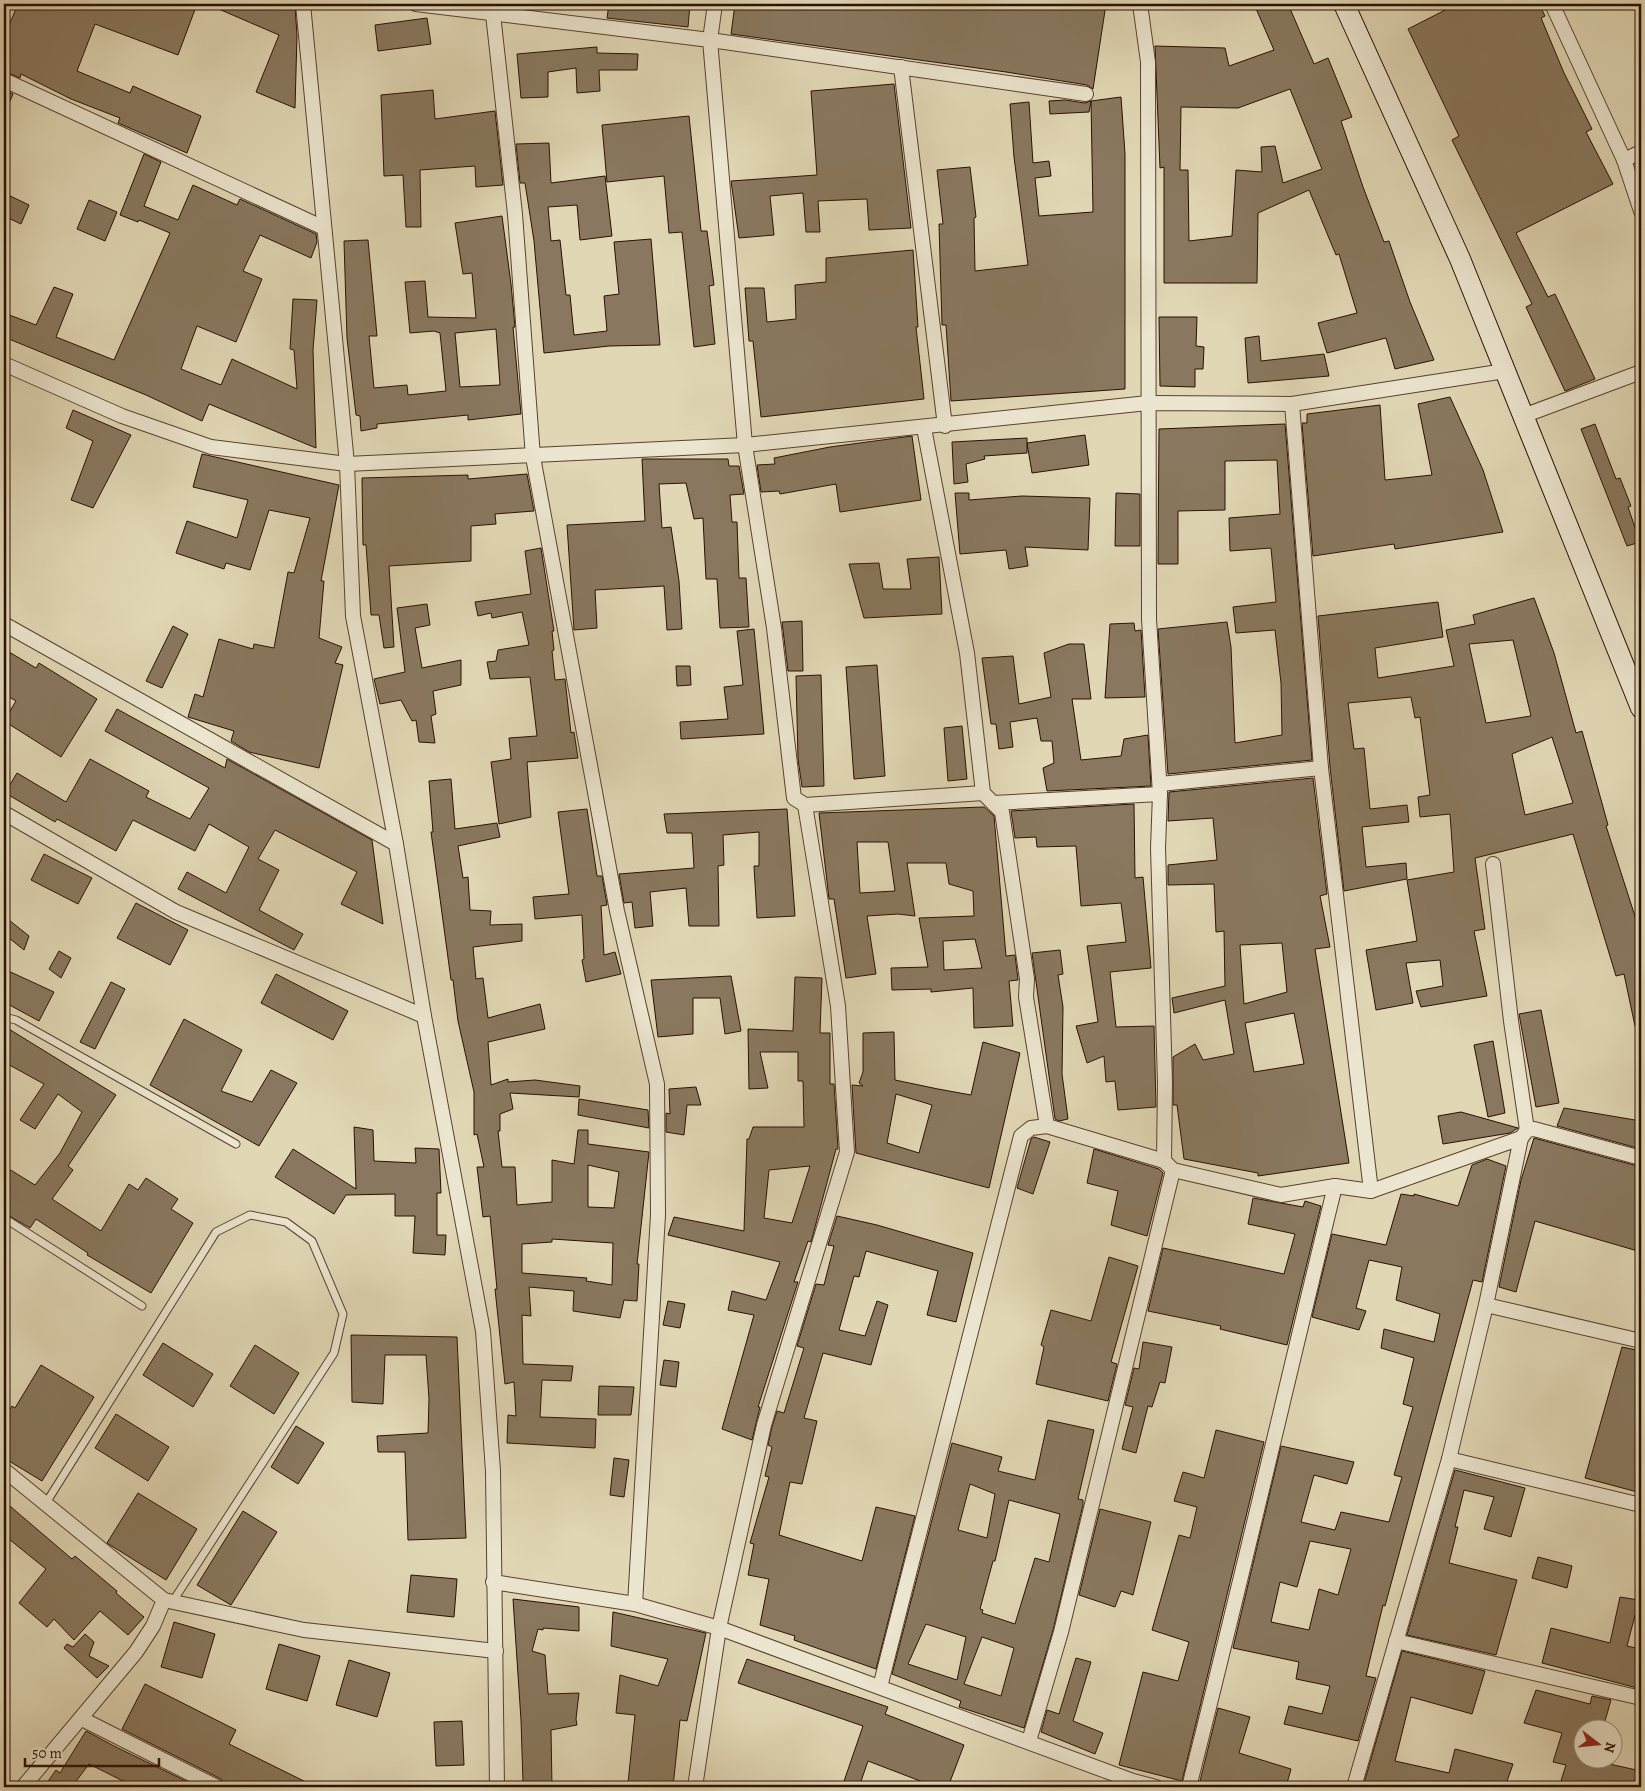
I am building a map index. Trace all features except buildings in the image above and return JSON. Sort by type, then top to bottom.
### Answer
[{"type":"main road","points":[[1344,4],[1460,259],[1641,708]]},
{"type":"street","points":[[303,4],[347,464],[353,616],[396,844],[424,1016],[483,1331],[493,1471],[497,1787]]},
{"type":"street","points":[[416,4],[710,40],[1086,94]]},
{"type":"street","points":[[715,4],[710,40],[745,445],[774,628],[794,798],[806,805],[1160,789],[1322,768]]},
{"type":"street","points":[[1029,1741],[1061,1632],[1169,1166],[1158,848],[1160,789],[1149,619],[1148,62],[1140,4]]},
{"type":"street","points":[[1552,4],[1624,160],[1641,211]]},
{"type":"street","points":[[493,14],[515,214],[533,457],[617,911],[657,1084],[658,1215],[635,1604]]},
{"type":"street","points":[[900,67],[945,426]]},
{"type":"street","points":[[4,80],[324,228]]},
{"type":"street","points":[[1624,160],[1641,152]]},
{"type":"street","points":[[4,364],[122,416],[211,447],[347,464],[533,457],[745,445],[945,426],[1148,403],[1292,404],[1505,371]]},
{"type":"street","points":[[1523,416],[1641,372]]},
{"type":"street","points":[[1292,404],[1322,768],[1371,1191]]},
{"type":"street","points":[[924,428],[967,654],[988,798],[1002,812],[1027,979],[1026,997],[1047,1126]]},
{"type":"street","points":[[4,624],[396,844]]},
{"type":"street","points":[[694,1787],[719,1628],[764,1425],[847,1152],[838,1006],[806,805]]},
{"type":"street","points":[[4,813],[176,912],[424,1016]]},
{"type":"street","points":[[1354,1787],[1449,1458],[1486,1305],[1524,1134],[1492,864]]},
{"type":"street","points":[[880,1687],[1021,1136],[1031,1128],[1047,1126],[1169,1166],[1281,1195],[1335,1186],[1371,1191],[1534,1129],[1641,1158]]},
{"type":"street","points":[[1189,1787],[1245,1568],[1276,1427],[1335,1186]]},
{"type":"street","points":[[1486,1305],[1641,1341]]},
{"type":"street","points":[[1449,1458],[1641,1505]]},
{"type":"street","points":[[4,1470],[169,1600],[304,1630],[496,1651]]},
{"type":"street","points":[[494,1582],[635,1604],[719,1628],[1133,1781],[1156,1787]]},
{"type":"street","points":[[23,1787],[82,1719],[136,1652],[169,1600]]},
{"type":"street","points":[[1396,1641],[1641,1698]]},
{"type":"street","points":[[82,1719],[217,1787]]},
{"type":"lane","points":[[4,1017],[16,1020],[236,1144]]},
{"type":"lane","points":[[46,1503],[216,1232],[250,1215],[286,1222],[312,1241],[343,1314],[334,1353],[169,1600]]},
{"type":"lane","points":[[4,1218],[142,1306]]}]
